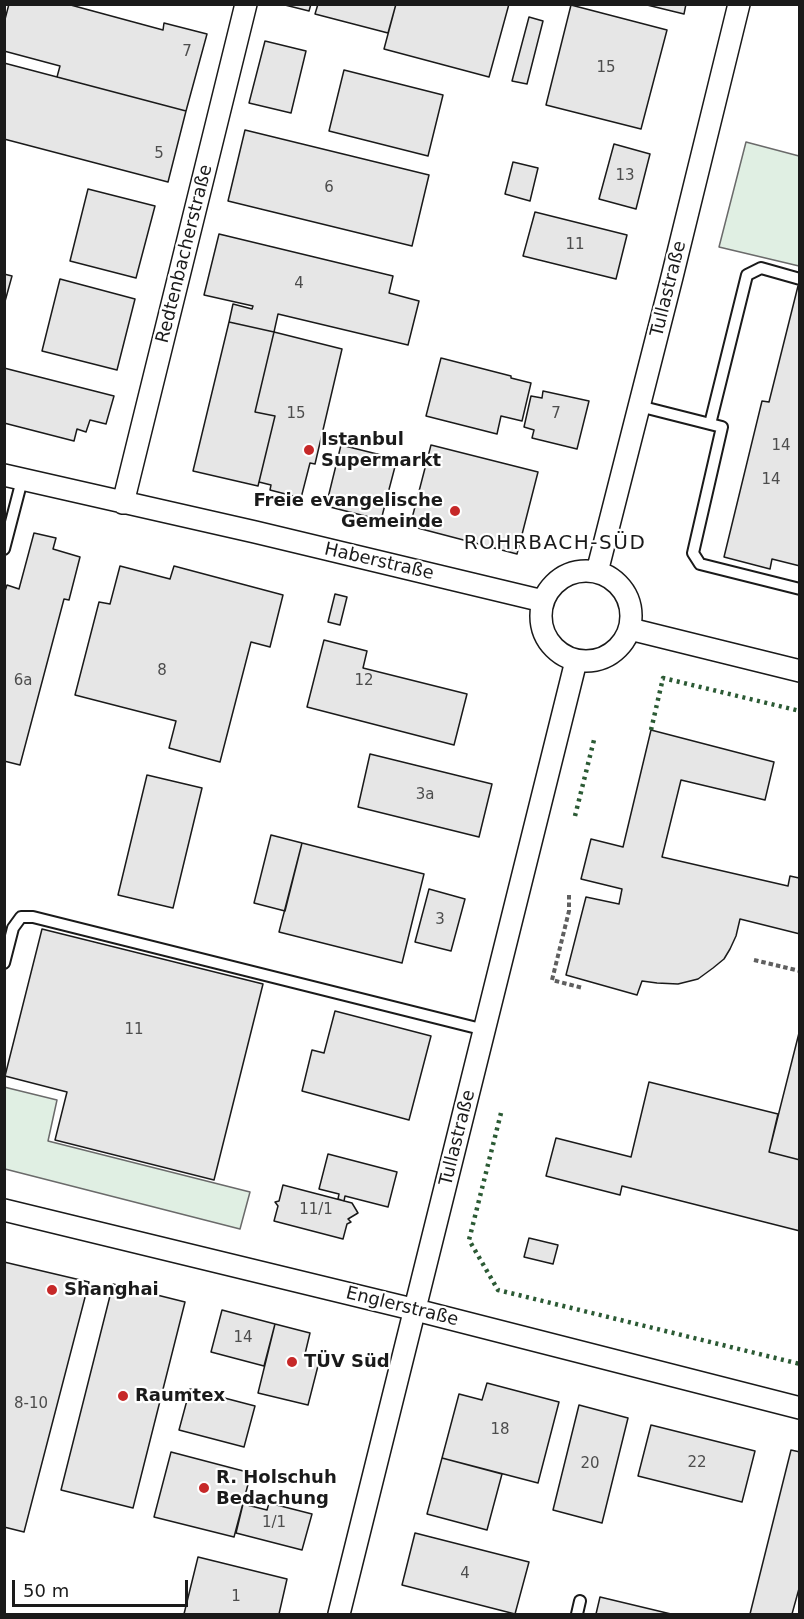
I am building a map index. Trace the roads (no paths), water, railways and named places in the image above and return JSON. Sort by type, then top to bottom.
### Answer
[{"type":"street","name":"Redtenbacherstraße","points":[[123,503],[246,4]]},
{"type":"street","name":"Tullastraße","points":[[597,572],[739,4]]},
{"type":"street","name":"Haberstraße","points":[[13,477],[543,601]]},
{"type":"street","points":[[597,572],[613,580],[624,591],[630,608],[630,629],[619,647],[607,657],[593,661],[576,660],[560,654],[547,640],[541,621],[543,601],[553,586],[566,575],[597,572]]},
{"type":"street","points":[[630,629],[800,671]]},
{"type":"street","name":"Tullastraße","points":[[339,1614],[576,660]]},
{"type":"street","name":"Englerstraße","points":[[4,1210],[416,1310],[800,1408]]},
{"type":"lane","points":[[710,424],[747,275],[761,268],[800,279]]},
{"type":"lane","points":[[639,406],[722,427],[693,553],[700,564],[800,589]]},
{"type":"lane","points":[[4,549],[13,477]]},
{"type":"lane","points":[[4,963],[13,928],[21,917],[33,917],[485,1030]]},
{"type":"lane","points":[[577,1614],[580,1601]]},
{"type":"place","name":"Istanbul Supermarkt","points":[[309,450]]},
{"type":"place","name":"Freie evangelische Gemeinde","points":[[455,511]]},
{"type":"place","name":"Shanghai","points":[[52,1290]]},
{"type":"place","name":"TÜV Süd","points":[[292,1362]]},
{"type":"place","name":"Raumtex","points":[[123,1396]]},
{"type":"place","name":"R. Holschuh Bedachung","points":[[204,1488]]},
{"type":"district","name":"ROHRBACH-SÜD","points":[[555,544]]}]
